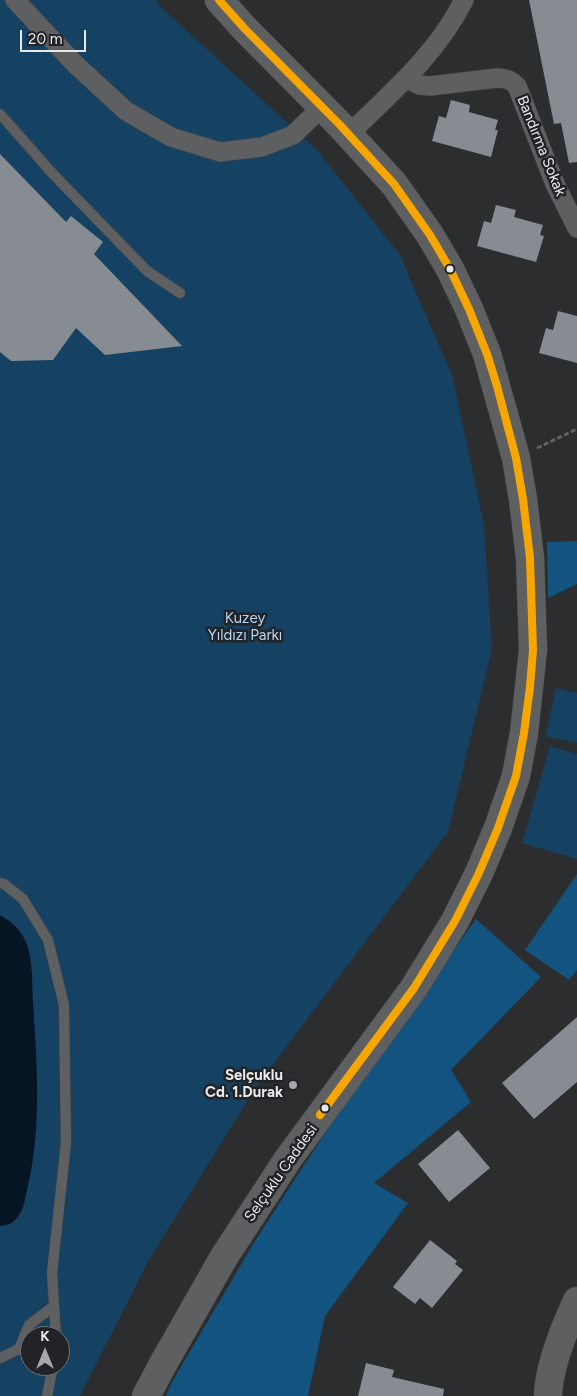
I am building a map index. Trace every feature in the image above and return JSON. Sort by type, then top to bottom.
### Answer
[{"type":"street","points":[[15,0],[75,64],[126,111],[171,137],[220,152],[262,148],[293,135],[322,107]]},
{"type":"street","name":"Selçuklu Caddesi","points":[[146,1396],[238,1234],[288,1159],[414,988],[455,920],[498,828],[516,776],[530,687],[533,650],[530,558],[524,499],[516,458],[487,354],[450,269],[430,235],[394,184],[349,134],[245,29],[219,0]]},
{"type":"street","points":[[349,134],[430,53],[464,0]]},
{"type":"street","name":"Bandırma Sokak","points":[[406,78],[419,85],[430,86],[497,78],[505,78],[512,81],[517,86],[555,184],[577,228]]},
{"type":"street","points":[[548,1396],[548,1382],[564,1328],[577,1301]]},
{"type":"lane","points":[[0,114],[53,174],[147,270],[180,293]]},
{"type":"lane","points":[[0,883],[23,899],[48,940],[64,1005],[66,1143],[52,1273],[55,1326]]},
{"type":"lane","points":[[0,1358],[19,1349],[29,1325],[54,1306]]},
{"type":"lane","points":[[47,1396],[51,1376]]},
{"type":"path","points":[[516,458],[577,429]]},
{"type":"green space","name":"Kuzey Yıldızı Parkı","points":[[0,0],[156,0],[161,7],[318,151],[400,255],[453,378],[484,525],[492,649],[448,832],[254,1090],[149,1260],[80,1396],[0,1396]]},
{"type":"green space","points":[[556,688],[577,693],[577,743],[545,736]]},
{"type":"green space","points":[[550,746],[577,754],[577,859],[522,843]]},
{"type":"shaded area","points":[[577,541],[577,584],[548,598],[547,542]]},
{"type":"shaded area","points":[[577,874],[577,970],[569,980],[525,950]]},
{"type":"shaded area","points":[[0,915],[12,923],[21,934],[26,942],[30,956],[36,1050],[37,1120],[32,1167],[23,1206],[13,1222],[0,1226]]},
{"type":"shaded area","points":[[476,919],[541,977],[451,1070],[471,1102],[374,1183],[408,1203],[325,1316],[308,1396],[166,1396],[172,1382],[255,1241],[340,1110]]},
{"type":"building","points":[[529,0],[577,0],[577,162],[569,163],[561,123],[554,124]]},
{"type":"building","points":[[451,100],[470,105],[469,112],[498,120],[495,130],[498,130],[491,157],[432,141],[439,116],[446,118]]},
{"type":"building","points":[[0,154],[66,222],[71,216],[103,242],[94,254],[182,346],[105,355],[76,328],[53,360],[11,361],[0,352]]},
{"type":"building","points":[[496,205],[516,210],[514,217],[543,225],[540,235],[544,236],[536,262],[477,246],[484,221],[491,223]]},
{"type":"building","points":[[558,311],[577,316],[577,363],[539,353],[546,328],[553,330]]},
{"type":"building","points":[[577,1017],[577,1082],[534,1119],[502,1083]]},
{"type":"building","points":[[458,1130],[490,1168],[449,1202],[418,1164]]},
{"type":"building","points":[[430,1240],[457,1261],[455,1264],[463,1270],[432,1308],[420,1298],[415,1304],[393,1287]]},
{"type":"building","points":[[366,1363],[394,1370],[392,1377],[444,1389],[443,1396],[358,1396]]},
{"type":"transit line","points":[[219,0],[340,125],[394,184],[430,235],[450,269],[469,309],[487,354],[497,386],[516,458],[530,558],[533,650],[530,687],[516,776],[498,828],[479,873],[455,921],[414,988],[320,1115]]},
{"type":"place","name":"Selçuklu Cd. 1.Durak","points":[[293,1085]]}]
